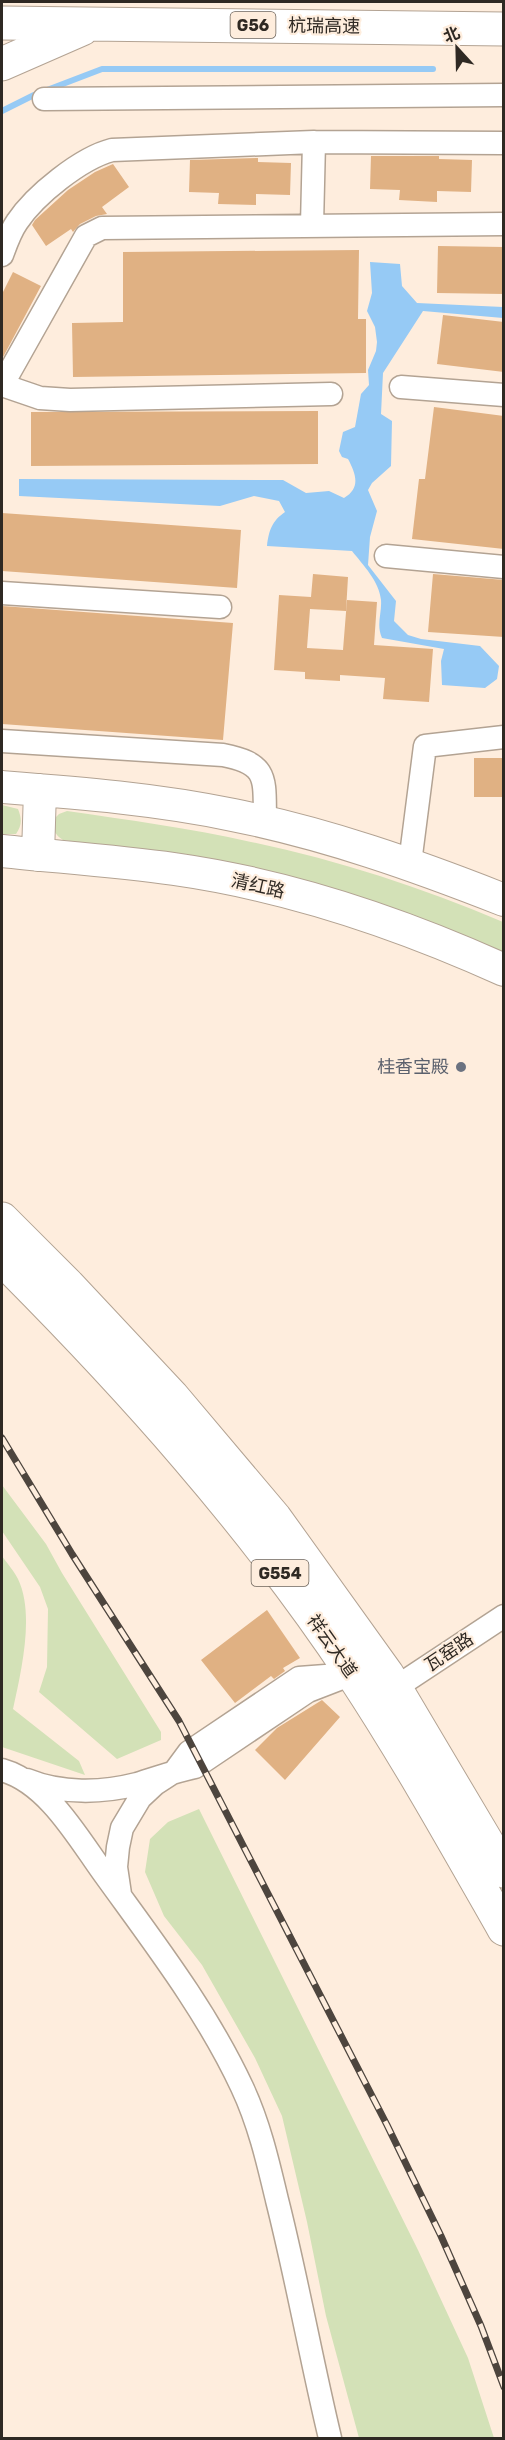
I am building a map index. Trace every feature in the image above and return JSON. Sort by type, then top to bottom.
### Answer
[{"type":"highway","name":"杭瑞高速","points":[[2,23],[504,29]]},
{"type":"highway","points":[[2,64],[95,23]]},
{"type":"highway","name":"祥云大道","points":[[2,1219],[76,1293],[221,1452],[316,1574],[395,1688],[504,1871]]},
{"type":"highway","name":"祥云大道","points":[[2,1259],[47,1304],[184,1453],[252,1536],[352,1674],[395,1742],[504,1929]]},
{"type":"highway","points":[[352,1674],[395,1688]]},
{"type":"main road","points":[[2,787],[194,807],[265,821],[344,842],[410,863],[504,900]]},
{"type":"main road","points":[[39,855],[40,790]]},
{"type":"main road","name":"清红路","points":[[2,851],[175,869],[267,888],[404,930],[504,970]]},
{"type":"street","points":[[44,99],[504,95]]},
{"type":"street","points":[[312,225],[314,142]]},
{"type":"street","points":[[2,255],[17,222],[32,204],[69,173],[99,153],[112,150],[314,142],[504,143]]},
{"type":"street","points":[[331,394],[70,400],[40,398],[2,384],[86,236],[102,228],[122,226],[504,224]]},
{"type":"street","points":[[400,387],[504,395]]},
{"type":"street","points":[[386,556],[504,567]]},
{"type":"street","points":[[2,593],[220,607]]},
{"type":"street","points":[[410,863],[425,747],[504,737]]},
{"type":"street","points":[[2,741],[223,755],[243,759],[256,766],[263,781],[265,821]]},
{"type":"street","name":"瓦窑路","points":[[395,1688],[504,1616]]},
{"type":"street","points":[[10,1773],[52,1788],[92,1791],[134,1785],[175,1771],[195,1767],[309,1691],[352,1674]]},
{"type":"street","points":[[122,1898],[116,1867],[117,1847],[122,1828],[140,1798],[155,1784],[175,1771]]},
{"type":"street","points":[[10,1773],[55,1809],[122,1898],[205,2018],[233,2068],[251,2109],[266,2155],[292,2257],[330,2439]]},
{"type":"green space","points":[[2,805],[18,809],[21,822],[16,834],[2,834]]},
{"type":"green space","points":[[67,811],[228,837],[316,857],[379,876],[503,922],[503,954],[195,860],[63,840],[55,832],[53,820],[59,814]]},
{"type":"green space","points":[[2,1485],[46,1544],[161,1732],[161,1740],[117,1759],[39,1692],[47,1667],[48,1609],[40,1587],[2,1531]]},
{"type":"green space","points":[[2,1556],[18,1579],[26,1609],[25,1643],[13,1709],[79,1761],[85,1775],[2,1747]]},
{"type":"green space","points":[[199,1809],[418,2250],[468,2358],[494,2438],[359,2438],[326,2316],[282,2116],[255,2058],[202,1965],[164,1916],[145,1872],[150,1839],[168,1822]]},
{"type":"water","points":[[370,262],[400,264],[402,286],[417,303],[503,307],[503,318],[423,311],[383,373],[381,414],[392,421],[391,466],[372,483],[368,490],[377,511],[370,537],[368,565],[396,601],[394,621],[408,635],[421,639],[480,646],[499,666],[497,679],[485,688],[442,685],[441,661],[444,649],[382,638],[379,628],[380,593],[370,574],[352,551],[267,546],[272,526],[285,512],[279,501],[254,496],[220,506],[19,496],[19,479],[283,480],[306,493],[329,491],[344,498],[353,490],[355,480],[348,459],[342,457],[339,451],[343,432],[355,427],[361,394],[369,385],[368,370],[376,351],[377,342],[375,327],[367,311],[372,293]]},
{"type":"building","points":[[371,156],[439,156],[439,159],[472,160],[471,192],[437,191],[437,202],[399,200],[400,190],[370,189]]},
{"type":"building","points":[[258,158],[258,162],[291,163],[290,195],[256,194],[256,205],[218,204],[219,193],[189,192],[190,160]]},
{"type":"building","points":[[113,164],[129,187],[102,207],[107,214],[96,216],[80,224],[73,232],[71,229],[46,246],[32,225],[35,220],[68,190],[95,172]]},
{"type":"building","points":[[438,246],[504,247],[504,294],[437,293]]},
{"type":"building","points":[[359,250],[358,319],[366,319],[366,373],[73,377],[72,323],[123,322],[123,252]]},
{"type":"building","points":[[13,272],[41,286],[2,359],[2,294]]},
{"type":"building","points":[[443,315],[504,322],[504,372],[437,364]]},
{"type":"building","points":[[434,407],[504,416],[504,549],[412,539],[419,479],[425,479]]},
{"type":"building","points":[[318,411],[318,464],[31,466],[31,412]]},
{"type":"building","points":[[2,513],[241,530],[237,588],[2,571]]},
{"type":"building","points":[[313,574],[348,577],[346,611],[310,609],[307,648],[343,650],[347,600],[377,602],[374,645],[433,649],[429,702],[383,699],[385,678],[340,675],[340,681],[305,679],[305,672],[274,670],[279,595],[311,597]]},
{"type":"building","points":[[433,574],[504,580],[504,637],[428,632]]},
{"type":"building","points":[[2,606],[233,623],[223,740],[2,724]]},
{"type":"building","points":[[474,758],[504,758],[504,797],[474,797]]},
{"type":"building","points":[[267,1610],[300,1658],[283,1668],[285,1671],[274,1679],[271,1676],[235,1703],[201,1660]]},
{"type":"building","points":[[322,1700],[340,1717],[285,1780],[255,1750],[277,1728]]},
{"type":"waterway","points":[[2,111],[34,95],[102,69],[433,69]]},
{"type":"railway","points":[[2,1438],[72,1554],[179,1721],[387,2125],[441,2236],[481,2326],[504,2387]]},
{"type":"place","name":"桂香宝殿","points":[[461,1067]]}]
